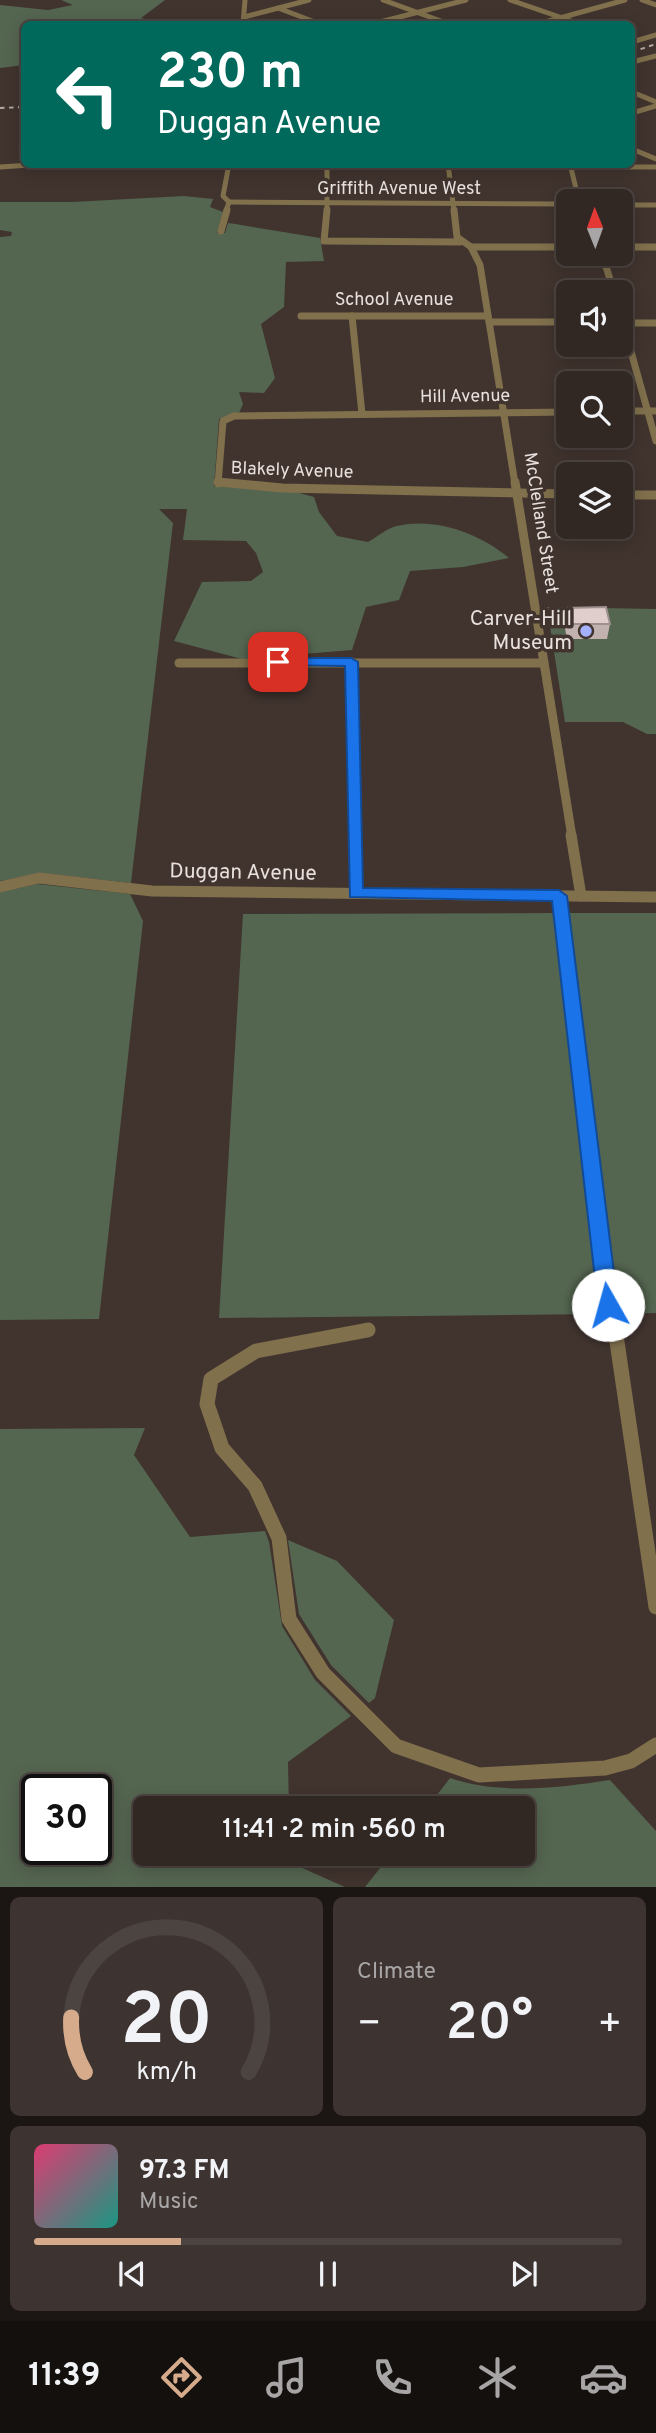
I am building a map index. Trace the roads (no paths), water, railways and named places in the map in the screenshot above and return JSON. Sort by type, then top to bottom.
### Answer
[{"type":"street","points":[[243,21],[245,0]]},
{"type":"street","points":[[244,17],[309,0]]},
{"type":"street","points":[[383,0],[440,21]]},
{"type":"street","points":[[384,21],[466,0]]},
{"type":"street","points":[[510,0],[570,21]]},
{"type":"street","points":[[550,21],[625,0]]},
{"type":"street","points":[[642,0],[656,5]]},
{"type":"street","points":[[278,8],[312,21]]},
{"type":"street","points":[[635,41],[656,35]]},
{"type":"street","points":[[635,61],[656,56]]},
{"type":"street","points":[[635,94],[656,104]]},
{"type":"street","points":[[635,112],[656,104]]},
{"type":"street","points":[[635,150],[656,159]]},
{"type":"street","points":[[0,167],[21,166]]},
{"type":"street","points":[[635,167],[656,167]]},
{"type":"street","points":[[221,231],[229,202],[223,196],[228,168]]},
{"type":"street","points":[[327,168],[328,203],[324,241],[460,242],[471,247],[556,247]]},
{"type":"street","points":[[448,168],[460,242]]},
{"type":"street","points":[[571,168],[576,189]]},
{"type":"street","name":"Griffith Avenue West","points":[[229,202],[556,204]]},
{"type":"street","points":[[634,205],[656,205]]},
{"type":"street","name":"McClelland Street","points":[[471,247],[480,265],[581,896]]},
{"type":"street","points":[[634,247],[656,247]]},
{"type":"street","name":"School Avenue","points":[[300,316],[556,322]]},
{"type":"street","points":[[352,316],[362,414]]},
{"type":"street","points":[[633,321],[656,323]]},
{"type":"street","points":[[633,353],[652,411],[656,441]]},
{"type":"street","points":[[633,411],[652,411]]},
{"type":"street","name":"Hill Avenue","points":[[362,414],[556,412]]},
{"type":"street","name":"Blakely Avenue","points":[[362,414],[227,418],[223,421],[218,484],[556,495]]},
{"type":"street","points":[[633,495],[656,495]]},
{"type":"street","points":[[351,662],[355,893]]},
{"type":"street","points":[[179,663],[543,663]]},
{"type":"street","name":"Duggan Avenue","points":[[0,887],[38,878],[152,891],[656,897]]},
{"type":"street","points":[[559,896],[608,1305],[616,1335],[656,1607]]},
{"type":"street","points":[[368,1329],[256,1351],[211,1379],[207,1404],[222,1448],[255,1486],[279,1538],[289,1619],[323,1673],[396,1746],[478,1775],[605,1768],[631,1761],[656,1745]]},
{"type":"railway","points":[[635,51],[656,44]]},
{"type":"railway","points":[[0,108],[21,107]]},
{"type":"place","name":"Carver-Hill Museum","points":[[586,631]]}]
